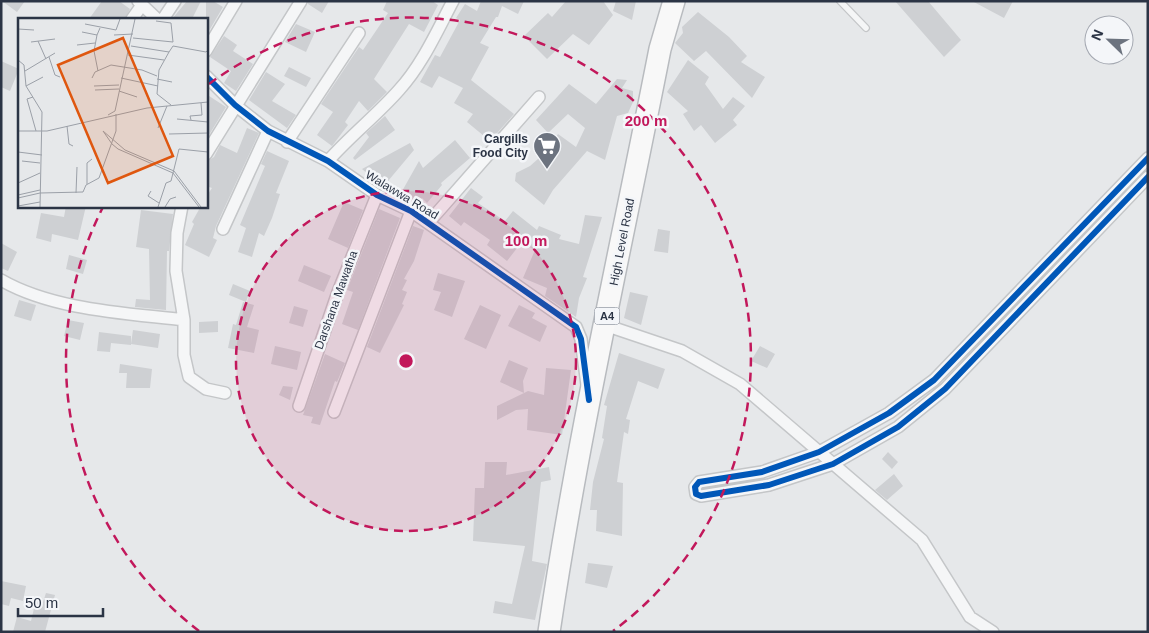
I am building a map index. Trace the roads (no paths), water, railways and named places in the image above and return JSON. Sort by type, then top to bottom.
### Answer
[{"type":"highway","name":"High Level Road","points":[[549,632],[560,558],[589,400],[660,49],[674,1]]},
{"type":"street","points":[[164,18],[175,1]]},
{"type":"street","points":[[208,47],[236,1]]},
{"type":"street","points":[[208,151],[301,1]]},
{"type":"street","points":[[328,161],[404,85],[418,66],[453,1]]},
{"type":"street","points":[[132,18],[140,3],[157,18]]},
{"type":"street","points":[[287,142],[359,33]]},
{"type":"street","name":"Walawwa Road","points":[[208,78],[235,105],[268,131],[328,161],[377,195],[429,222],[576,327],[581,338],[589,400]]},
{"type":"street","points":[[429,222],[540,97]]},
{"type":"street","points":[[223,228],[268,131]]},
{"type":"street","points":[[1148,158],[934,380],[889,414],[819,452],[762,472],[699,482],[695,490],[701,496],[769,485],[833,464],[898,427],[945,389],[1148,177]]},
{"type":"street","name":"Darshana Mawatha","points":[[299,406],[338,292],[377,195]]},
{"type":"street","points":[[182,208],[176,232],[176,271],[184,320],[184,355],[190,377],[206,389],[225,393]]},
{"type":"street","points":[[334,412],[411,211]]},
{"type":"street","points":[[1,280],[43,297],[104,310],[184,320]]},
{"type":"street","points":[[605,325],[682,351],[740,384],[922,540],[970,617],[993,632]]},
{"type":"lane","points":[[840,1],[866,28]]},
{"type":"place","name":"Cargills Food City","points":[[547,170]]}]
